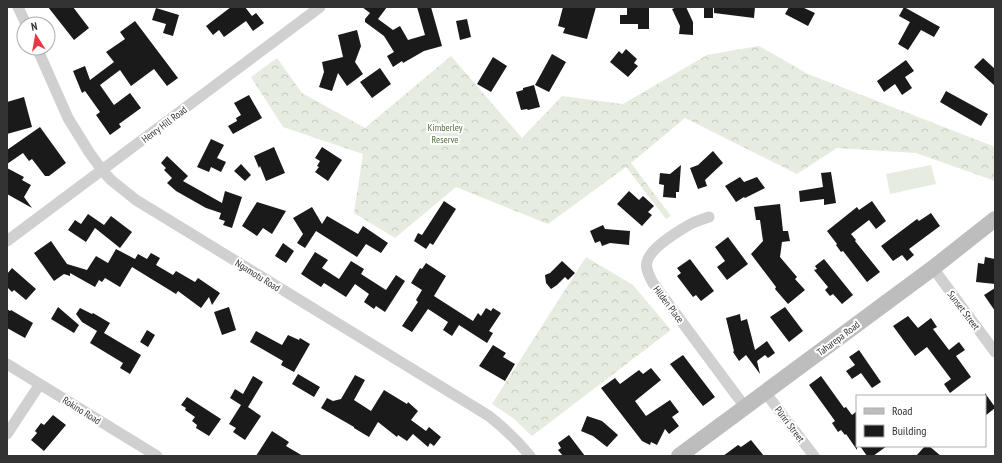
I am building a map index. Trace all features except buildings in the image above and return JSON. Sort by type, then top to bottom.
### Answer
[{"type":"street","name":"Henry Hill Road","points":[[7,241],[320,7]]},
{"type":"street","name":"Ngamotu Road","points":[[40,56],[68,118],[102,170],[115,183],[136,200],[489,416],[518,441],[530,456]]},
{"type":"street","name":"Hilden Place","points":[[709,217],[689,224],[657,248],[649,256],[646,264],[648,273],[653,283],[745,407]]},
{"type":"street","name":"Taharepa Road","points":[[679,456],[933,268],[995,219]]},
{"type":"street","name":"Sunset Street","points":[[933,268],[995,352]]},
{"type":"street","name":"Rokino Road","points":[[7,364],[157,456]]},
{"type":"street","points":[[7,434],[40,384]]},
{"type":"street","name":"Pūriri Street","points":[[765,392],[814,456]]},
{"type":"green space","name":"Kimberley Reserve","points":[[759,46],[808,74],[995,147],[995,181],[916,153],[837,148],[797,174],[685,118],[631,163],[671,216],[666,219],[626,167],[548,224],[456,187],[395,238],[354,213],[363,154],[283,127],[251,77],[277,58],[302,93],[365,128],[451,56],[522,138],[562,96],[623,104],[707,55]]},
{"type":"green space","points":[[931,165],[936,184],[890,194],[886,174]]},
{"type":"green space","points":[[586,257],[633,285],[671,330],[532,436],[513,418],[492,404]]}]
